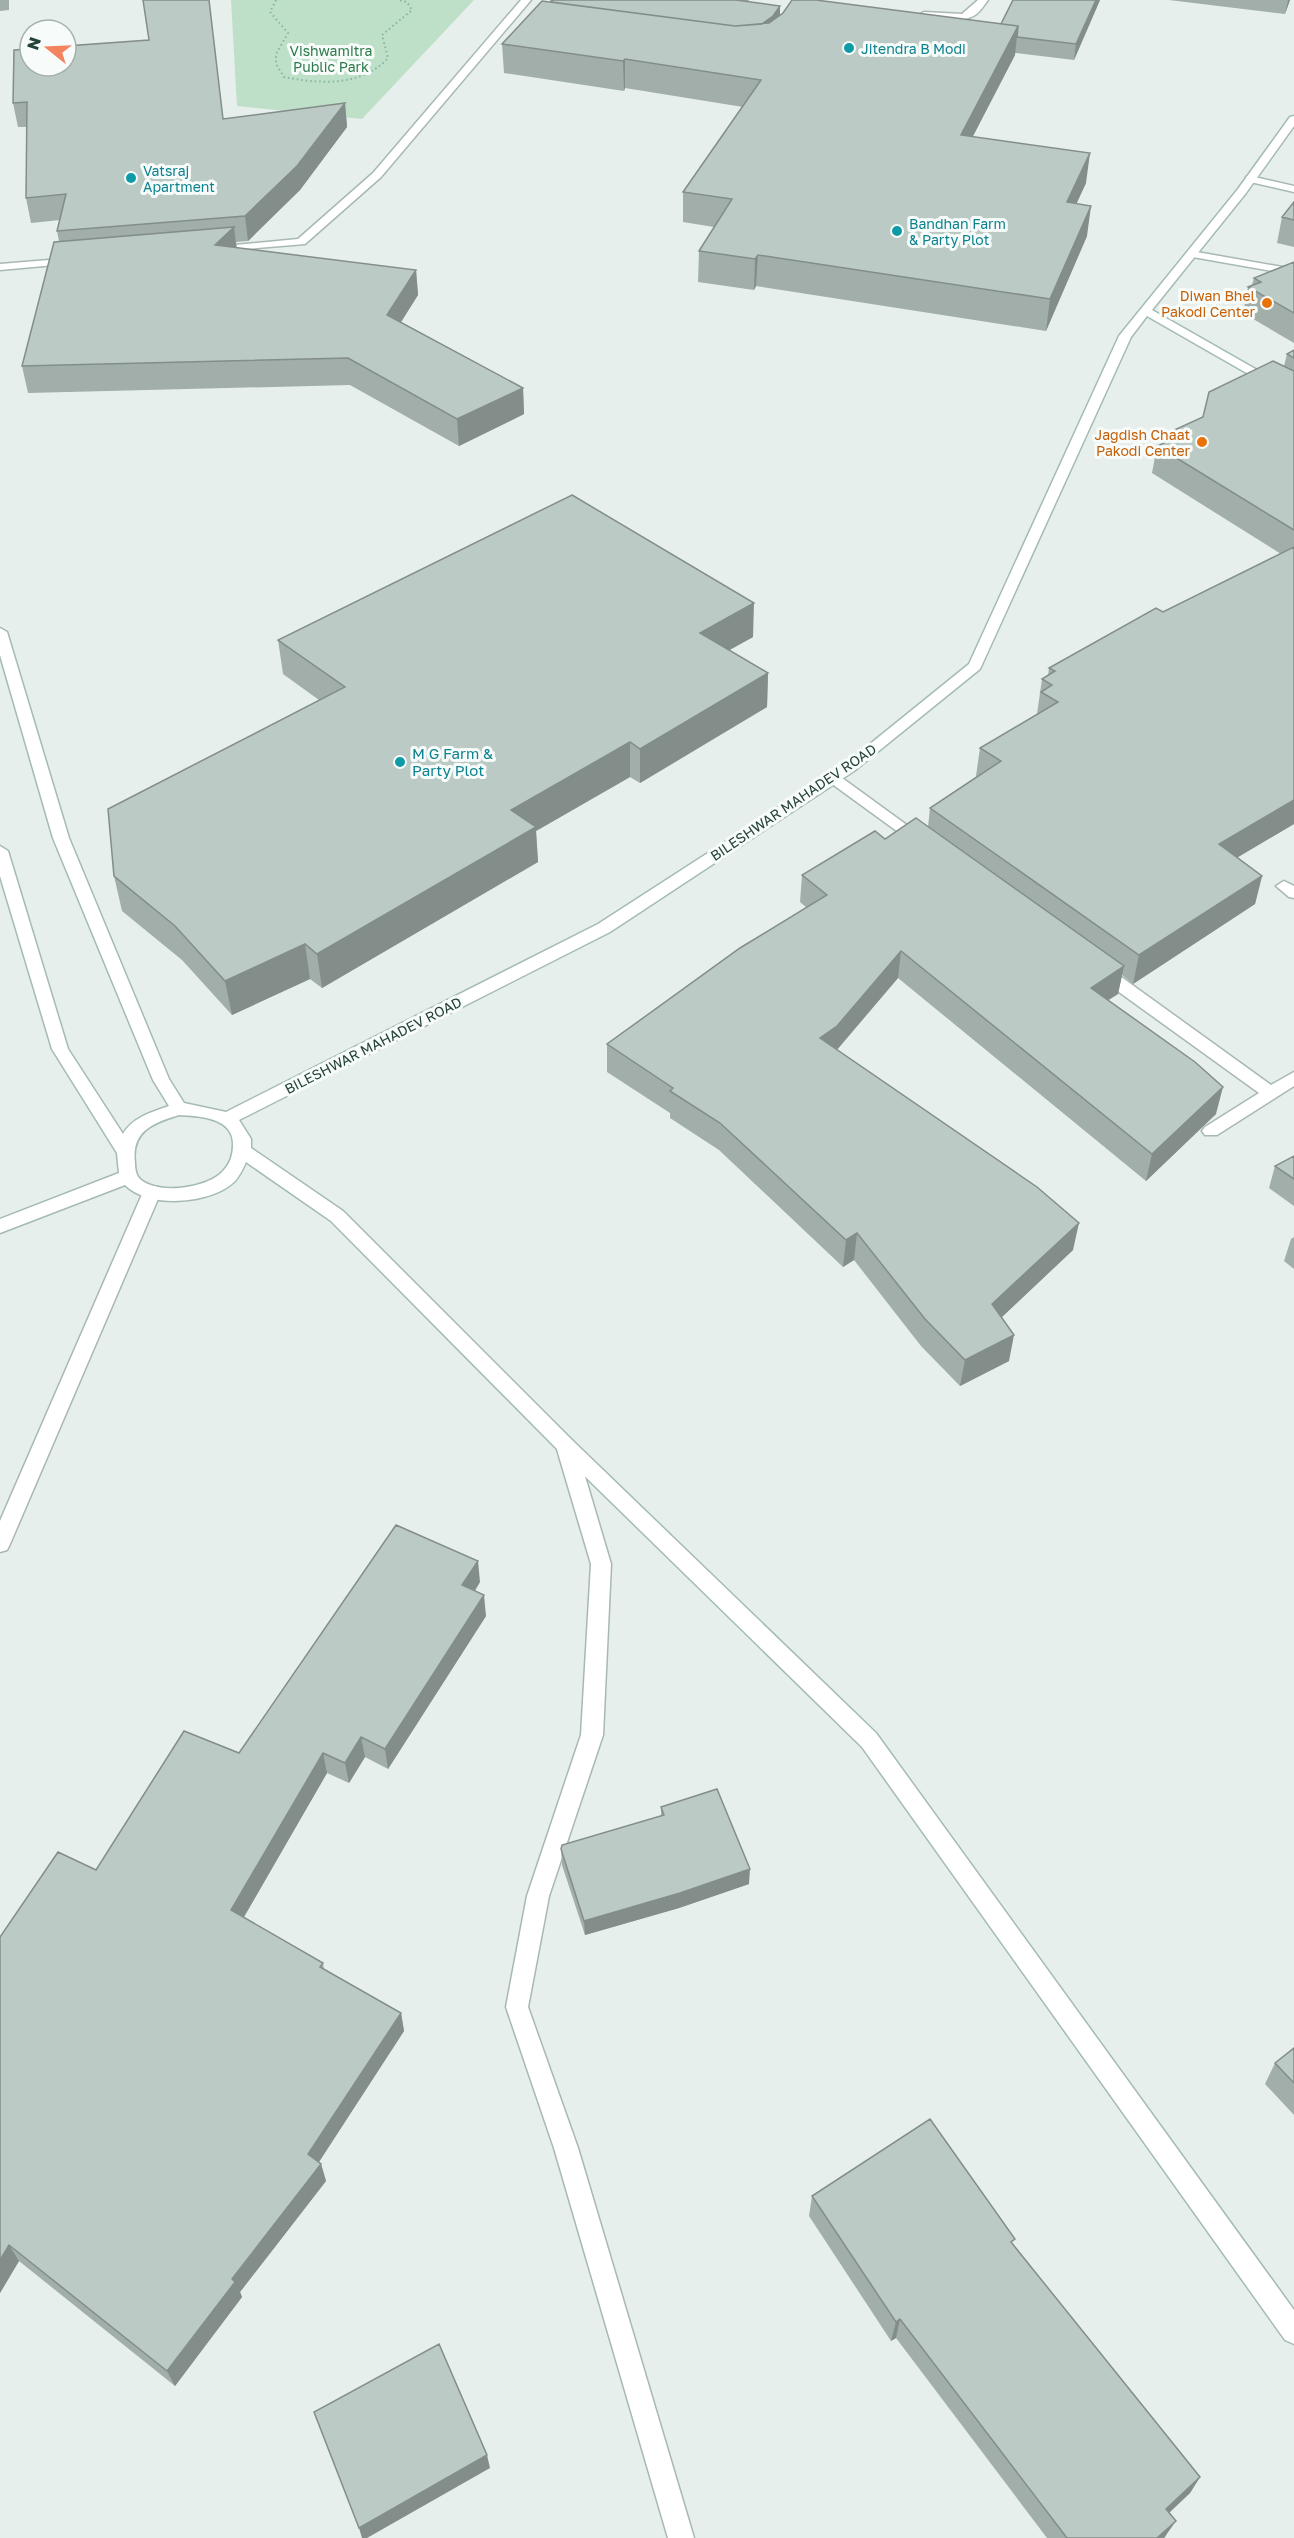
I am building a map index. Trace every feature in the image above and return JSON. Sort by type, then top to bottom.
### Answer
[{"type":"street","points":[[203,251],[301,242],[377,175],[513,21],[526,0]]},
{"type":"street","points":[[917,14],[965,18],[976,12],[983,0]]},
{"type":"street","name":"BILESHWAR MAHADEV ROAD","points":[[226,1119],[604,928],[833,778],[975,666],[1125,336],[1250,179],[1294,119]]},
{"type":"street","points":[[1250,179],[1294,189]]},
{"type":"street","points":[[1191,254],[1294,272]]},
{"type":"street","points":[[0,267],[84,260]]},
{"type":"street","points":[[1146,311],[1294,396]]},
{"type":"street","points":[[0,632],[61,838],[161,1080],[179,1109]]},
{"type":"street","points":[[833,778],[938,854]]},
{"type":"street","points":[[0,851],[60,1048],[123,1149],[128,1177],[138,1186],[152,1192],[181,1195],[210,1188],[233,1172],[242,1151],[240,1132],[226,1119],[205,1110],[179,1109],[153,1117],[133,1131],[123,1149]]},
{"type":"street","points":[[1090,963],[1271,1093]]},
{"type":"street","points":[[1211,1131],[1294,1078]]},
{"type":"street","points":[[242,1151],[337,1215],[566,1446],[869,1740],[1294,2331]]},
{"type":"street","points":[[0,1226],[128,1177]]},
{"type":"street","points":[[0,1544],[152,1192]]},
{"type":"street","points":[[566,1446],[602,1564],[592,1735],[538,1896],[518,2007],[566,2148],[681,2538]]},
{"type":"path","points":[[276,0],[270,12],[288,33],[277,49],[276,68],[284,77],[321,83],[360,76],[382,66],[388,58],[382,35],[390,27],[406,19],[411,10],[407,2],[398,0]]},
{"type":"green space","name":"Vishwamitra Public Park","points":[[231,0],[474,0],[362,119],[237,106]]},
{"type":"building","points":[[143,0],[209,0],[223,119],[345,103],[297,166],[245,216],[57,231],[66,194],[26,198],[27,102],[13,103],[14,50],[18,50],[18,78],[78,78],[78,45],[149,40]]},
{"type":"building","points":[[553,0],[736,0],[780,6],[773,16],[762,24],[735,26],[551,2]]},
{"type":"building","points":[[792,0],[816,0],[1018,26],[961,135],[1090,153],[1067,202],[1091,206],[1050,299],[758,255],[755,259],[699,251],[732,199],[683,192],[761,80],[625,59],[623,61],[502,44],[542,1],[735,26],[769,23],[783,13]]},
{"type":"building","points":[[1013,0],[1096,0],[1076,44],[1017,37],[1018,26],[1001,24]]},
{"type":"building","points":[[1294,202],[1294,220],[1282,217]]},
{"type":"building","points":[[234,227],[215,245],[416,270],[387,315],[523,388],[457,419],[348,358],[22,366],[54,242]]},
{"type":"building","points":[[1294,262],[1294,313],[1248,287],[1261,282],[1254,278]]},
{"type":"building","points":[[1294,350],[1294,358],[1287,354]]},
{"type":"building","points":[[1273,361],[1294,371],[1294,530],[1157,446],[1180,436],[1172,431],[1203,417],[1209,392]]},
{"type":"building","name":"M G Farm & Party Plot","points":[[572,495],[754,603],[700,633],[768,673],[640,749],[630,742],[511,810],[536,827],[317,954],[305,944],[225,981],[175,926],[114,876],[108,809],[345,687],[278,640]]},
{"type":"building","points":[[1294,547],[1294,800],[1219,844],[1262,876],[1139,955],[930,808],[1001,761],[980,748],[1058,702],[1041,692],[1052,685],[1042,679],[1055,671],[1049,668],[1156,608],[1163,612]]},
{"type":"building","points":[[916,818],[1124,966],[1091,988],[1195,1062],[1223,1087],[1152,1154],[901,951],[837,1026],[820,1038],[1037,1187],[1079,1223],[992,1304],[1014,1335],[965,1360],[925,1319],[857,1233],[846,1240],[720,1123],[670,1091],[673,1088],[607,1044],[740,948],[827,895],[802,875],[875,831],[885,839]]},
{"type":"building","points":[[1294,1156],[1294,1179],[1275,1166]]},
{"type":"building","points":[[396,1525],[478,1561],[462,1585],[484,1595],[385,1749],[361,1737],[345,1763],[323,1753],[231,1910],[323,1963],[320,1967],[401,2013],[308,2154],[321,2164],[232,2279],[235,2282],[167,2371],[9,2245],[0,2260],[0,1937],[58,1852],[96,1870],[184,1731],[239,1753]]},
{"type":"building","points":[[717,1789],[750,1869],[680,1893],[584,1921],[561,1849],[562,1845],[664,1815],[661,1807]]},
{"type":"building","points":[[1294,2048],[1294,2083],[1275,2063]]},
{"type":"building","points":[[930,2119],[1015,2239],[1011,2242],[1200,2477],[1166,2509],[1176,2521],[1157,2538],[1067,2538],[900,2319],[896,2322],[812,2196]]},
{"type":"building","points":[[439,2344],[487,2455],[359,2528],[314,2412]]},
{"type":"place","name":"Jitendra B Modi","points":[[849,48]]},
{"type":"place","name":"Vatsraj Apartment","points":[[131,178]]},
{"type":"place","name":"Bandhan Farm & Party Plot","points":[[897,231]]},
{"type":"place","name":"Diwan Bhel Pakodi Center","points":[[1267,303]]},
{"type":"place","name":"Jagdish Chaat Pakodi Center","points":[[1202,442]]},
{"type":"place","name":"M G Farm & Party Plot","points":[[400,762]]}]
